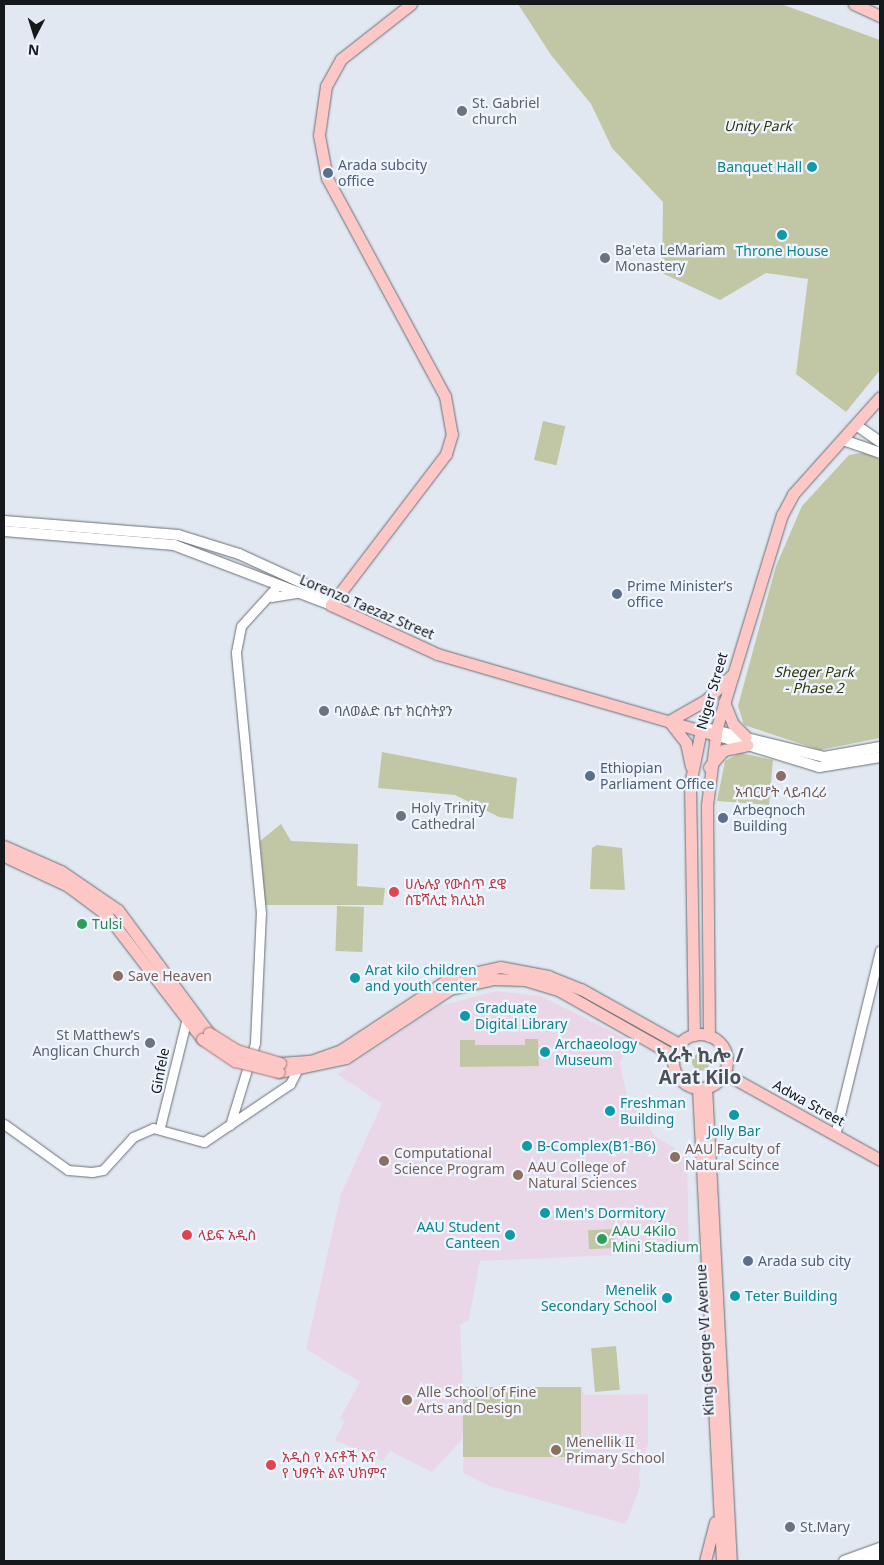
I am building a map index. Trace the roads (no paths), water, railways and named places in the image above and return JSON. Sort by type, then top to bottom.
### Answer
[{"type":"main road","points":[[333,602],[446,454],[452,424],[450,407],[420,346],[327,178],[321,160],[320,114],[332,73],[351,47],[411,4]]},
{"type":"main road","points":[[854,4],[880,16]]},
{"type":"main road","name":"Niger Street","points":[[709,1036],[708,768],[716,731],[782,515],[794,494],[880,397]]},
{"type":"main road","points":[[856,424],[880,442]]},
{"type":"main road","points":[[843,440],[880,453]]},
{"type":"main road","name":"Lorenzo Taezaz Street","points":[[4,521],[178,535],[239,554],[437,654],[701,730],[716,731]]},
{"type":"main road","name":"Lorenzo Taezaz Street","points":[[4,531],[174,545],[296,593],[333,602]]},
{"type":"main road","points":[[691,771],[686,743],[669,721],[706,700],[733,674]]},
{"type":"main road","points":[[724,702],[733,724],[747,741]]},
{"type":"main road","name":"Niger Street","points":[[694,1035],[691,771],[701,730]]},
{"type":"main road","points":[[716,731],[747,741],[808,755],[858,759],[880,757]]},
{"type":"main road","points":[[708,768],[724,750],[747,741]]},
{"type":"main road","points":[[858,759],[880,747]]},
{"type":"main road","points":[[4,846],[61,871],[118,910],[187,1015]]},
{"type":"main road","points":[[4,856],[33,866],[107,915],[187,1015],[206,1036],[236,1061],[296,1072],[346,1058],[450,989],[493,979],[525,980],[560,991],[673,1055]]},
{"type":"main road","points":[[279,1068],[311,1061],[334,1052],[450,978],[500,968],[542,974],[581,988],[679,1044]]},
{"type":"main road","points":[[694,1035],[709,1036],[724,1050],[724,1073],[702,1087],[678,1076],[673,1055],[679,1044],[694,1035]]},
{"type":"main road","name":"Adwa Street","points":[[724,1073],[880,1160]]},
{"type":"main road","name":"King George VI Avenue","points":[[702,1087],[722,1561]]},
{"type":"main road","name":"King George VI Avenue","points":[[702,1087],[731,1561]]},
{"type":"main road","points":[[705,1561],[718,1500]]},
{"type":"main road","points":[[844,1561],[880,1548]]},
{"type":"main road","points":[[866,1561],[880,1556]]},
{"type":"street","points":[[230,1125],[255,1043],[261,913],[236,652],[241,626],[271,597],[278,585]]},
{"type":"street","points":[[271,597],[296,593]]},
{"type":"street","points":[[835,1135],[880,950]]},
{"type":"street","name":"Ginfele","points":[[160,1127],[187,1015]]},
{"type":"street","points":[[4,1124],[68,1170],[82,1174],[103,1170],[126,1142],[160,1127],[187,1141],[204,1142],[290,1084],[296,1072]]},
{"type":"place","name":"St. Gabriel church","points":[[462,111]]},
{"type":"place","name":"Banquet Hall","points":[[812,167]]},
{"type":"place","name":"Arada subcity office","points":[[328,173]]},
{"type":"place","name":"Throne House","points":[[782,235]]},
{"type":"place","name":"Ba'eta LeMariam Monastery","points":[[605,258]]},
{"type":"place","name":"Prime Minister’s office","points":[[617,594]]},
{"type":"place","name":"ባለወልድ ቤተ ክርስትያን","points":[[324,711]]},
{"type":"place","name":"Ethiopian Parliament Office","points":[[590,776]]},
{"type":"place","name":"አብርሆት ላይብረሪ","points":[[781,776]]},
{"type":"place","name":"Holy Trinity Cathedral","points":[[401,816]]},
{"type":"place","name":"Arbegnoch Building","points":[[723,818]]},
{"type":"place","name":"ሀሌሉያ የውስጥ ደዌ ስፔሻሊቲ ክሊኒክ","points":[[394,892]]},
{"type":"place","name":"Tulsi","points":[[82,924]]},
{"type":"place","name":"Save Heaven","points":[[118,976]]},
{"type":"place","name":"Arat kilo children and youth center","points":[[355,978]]},
{"type":"place","name":"Graduate Digital Library","points":[[465,1016]]},
{"type":"place","name":"St Matthew’s Anglican Church","points":[[150,1043]]},
{"type":"place","name":"Archaeology Museum","points":[[545,1052]]},
{"type":"place","name":"Freshman Building","points":[[610,1111]]},
{"type":"place","name":"Jolly Bar","points":[[734,1115]]},
{"type":"place","name":"B-Complex(B1-B6)","points":[[527,1146]]},
{"type":"place","name":"AAU Faculty of Natural Scince","points":[[675,1157]]},
{"type":"place","name":"Computational Science Program","points":[[384,1161]]},
{"type":"place","name":"AAU College of Natural Sciences","points":[[518,1175]]},
{"type":"place","name":"Men's Dormitory","points":[[545,1213]]},
{"type":"place","name":"ላይፍ አዲስ","points":[[187,1235]]},
{"type":"place","name":"AAU Student Canteen","points":[[510,1235]]},
{"type":"place","name":"AAU 4Kilo Mini Stadium","points":[[602,1239]]},
{"type":"place","name":"Arada sub city","points":[[748,1261]]},
{"type":"place","name":"Teter Building","points":[[735,1296]]},
{"type":"place","name":"Menelik Secondary School","points":[[667,1298]]},
{"type":"place","name":"Alle School of Fine Arts and Design","points":[[407,1400]]},
{"type":"place","name":"Menellik II Primary School","points":[[556,1450]]},
{"type":"place","name":"አዲስ የ እናቶች እና የ ህፃናት ልዩ ህክምና","points":[[271,1465]]},
{"type":"place","name":"St.Mary","points":[[790,1527]]},
{"type":"district","name":"አራት ኪሎ / Arat Kilo","points":[[700,1067]]},
{"type":"park label","name":"Unity Park","points":[[758,126]]},
{"type":"park label","name":"Sheger Park - Phase 2","points":[[814,680]]}]
